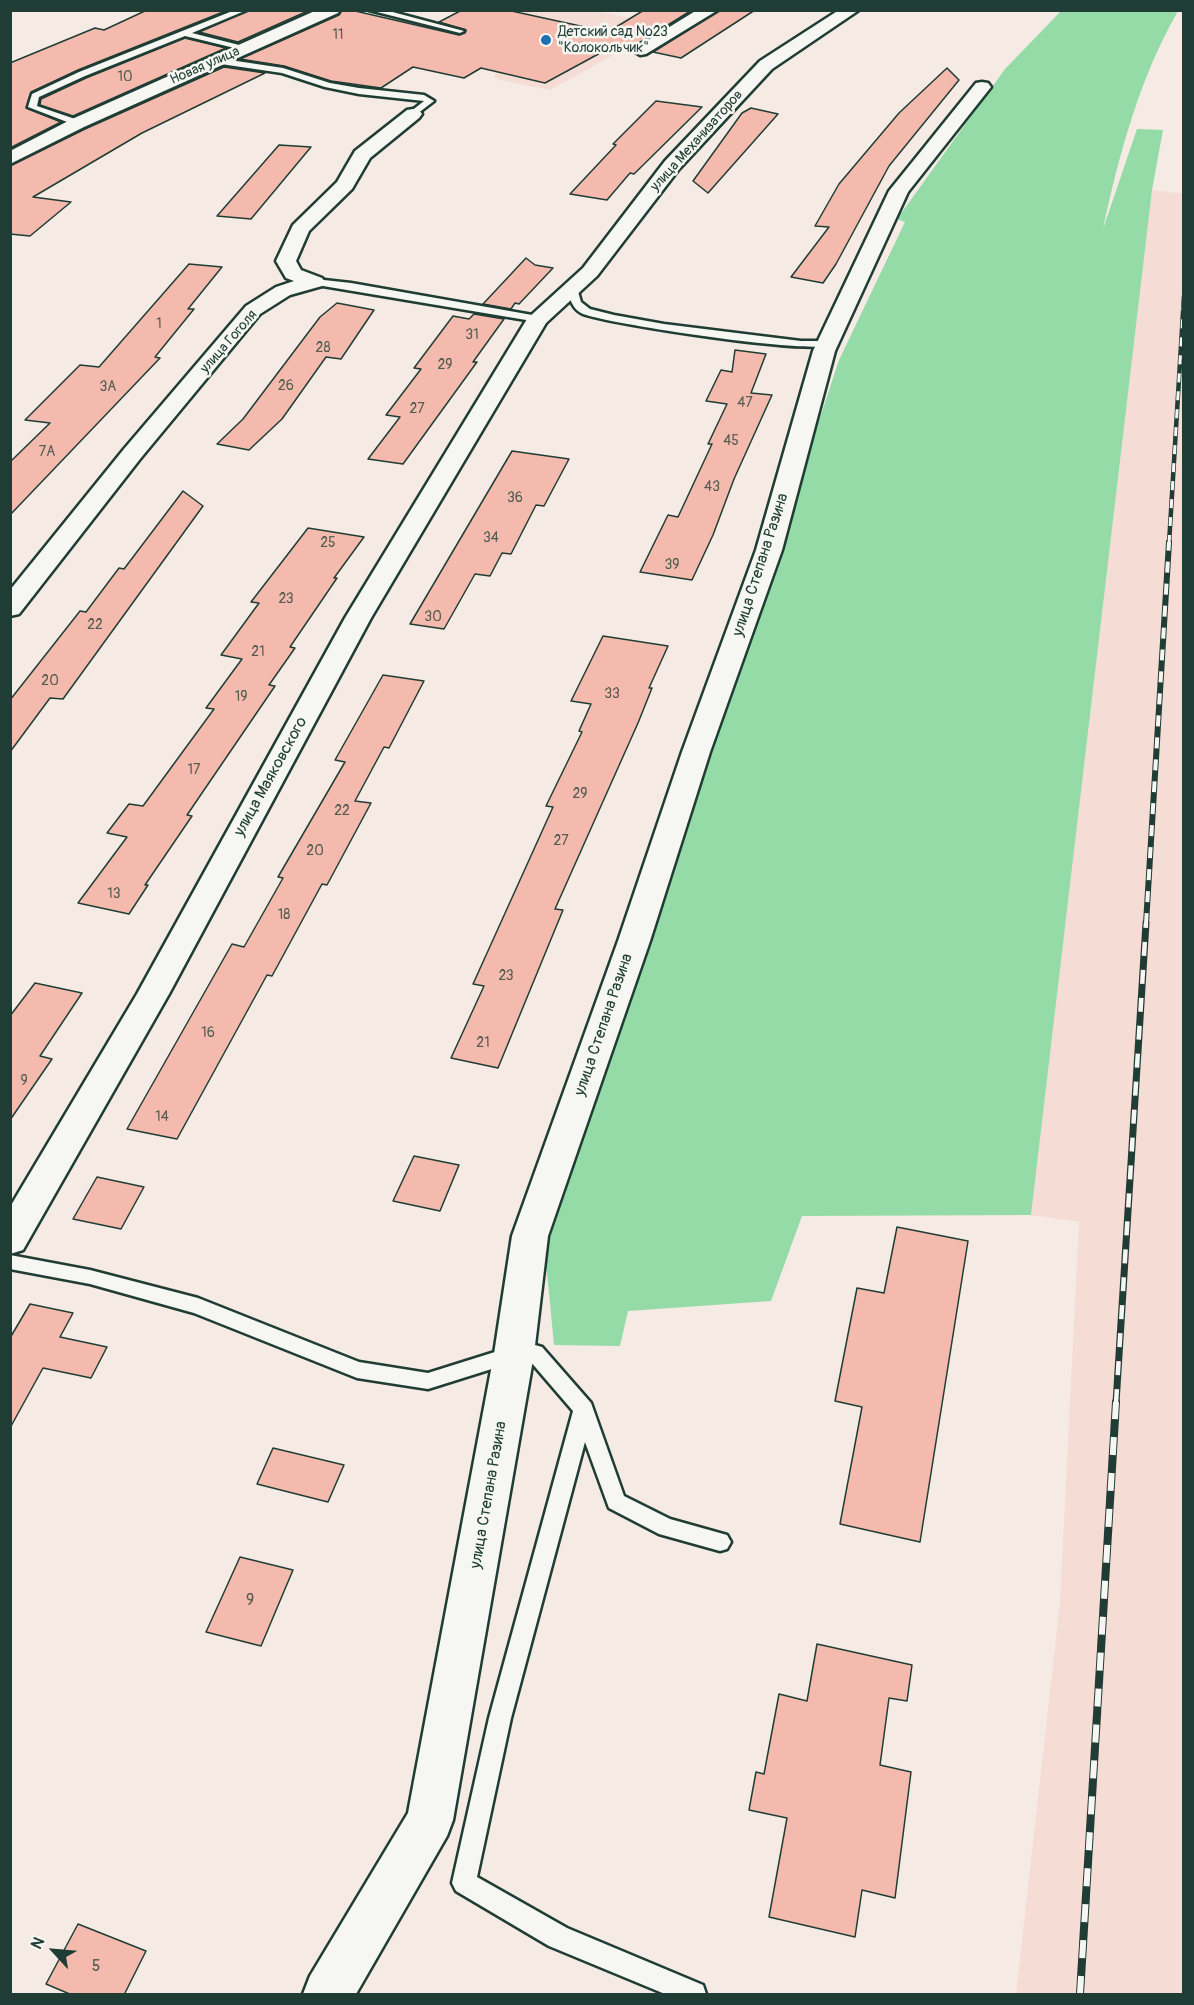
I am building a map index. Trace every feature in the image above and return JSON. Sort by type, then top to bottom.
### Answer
[{"type":"street","name":"Новая улица","points":[[10,159],[78,123],[333,10]]},
{"type":"street","points":[[640,51],[710,10]]},
{"type":"street","name":"улица Механизаторов","points":[[538,319],[590,272],[672,165],[766,65],[851,10]]},
{"type":"street","name":"улица Степана Разина","points":[[328,1995],[430,1820],[514,1354],[530,1236],[634,941],[700,740],[769,550],[827,344],[899,191],[982,87]]},
{"type":"street","points":[[315,282],[293,274],[286,261],[300,229],[345,185],[362,155],[413,114]]},
{"type":"street","name":"улица Гоголя","points":[[10,609],[132,454],[254,310],[283,291],[315,282]]},
{"type":"street","name":"улица Маяковского","points":[[10,1240],[153,994],[357,618],[538,319]]},
{"type":"lane","points":[[78,123],[32,107],[35,96],[82,74],[243,10]]},
{"type":"lane","points":[[373,10],[460,31]]},
{"type":"lane","points":[[186,34],[244,49]]},
{"type":"lane","points":[[217,61],[283,71],[359,92],[424,98],[430,101],[413,114]]},
{"type":"lane","points":[[315,282],[351,286],[538,319]]},
{"type":"lane","points":[[572,288],[576,303],[586,311],[614,318],[664,327],[801,344],[827,344]]},
{"type":"lane","points":[[10,1262],[90,1277],[198,1306],[357,1370],[428,1381],[514,1354],[535,1353],[584,1409],[616,1502],[666,1527],[720,1542]]},
{"type":"lane","points":[[584,1409],[500,1718],[464,1883],[558,1937],[694,1995]]},
{"type":"shaded area","name":"Детский сад №23 \"Колокольчик\"","points":[[513,11],[596,11],[666,26],[550,90],[500,80],[494,76],[497,73],[423,54]]},
{"type":"shaded area","points":[[1152,190],[1184,194],[1183,1994],[1016,1994],[1060,1603],[1079,1222],[1031,1215]]},
{"type":"green space","points":[[1061,11],[1178,11],[1152,62],[1132,117],[1103,229],[1137,129],[1163,130],[1152,190],[1031,1215],[802,1216],[771,1301],[628,1311],[620,1346],[554,1345],[545,1252],[839,360],[905,222],[897,219],[1005,69]]},
{"type":"building","points":[[147,10],[228,10],[78,70],[31,92],[26,108],[61,122],[10,148],[10,63],[95,28],[104,30]]},
{"type":"building","points":[[249,10],[310,10],[238,42],[199,32]]},
{"type":"building","points":[[342,10],[351,10],[459,35],[465,33],[466,30],[439,22],[462,10],[507,10],[608,32],[644,10],[692,10],[631,48],[615,45],[545,83],[481,68],[464,78],[413,67],[381,88],[331,81],[284,66],[240,59],[339,15]]},
{"type":"building","points":[[720,10],[755,10],[681,58],[653,52]]},
{"type":"building","points":[[185,38],[226,48],[73,116],[40,105],[41,99],[86,78]]},
{"type":"building","points":[[224,67],[265,73],[142,133],[33,197],[71,202],[30,236],[10,234],[10,166],[85,129]]},
{"type":"building","points":[[947,68],[959,80],[889,166],[836,264],[823,283],[791,277],[829,227],[815,226],[839,184],[899,113]]},
{"type":"building","points":[[656,101],[702,107],[634,174],[630,173],[607,200],[570,194],[616,145],[613,144]]},
{"type":"building","points":[[751,108],[778,114],[708,193],[693,181],[742,113]]},
{"type":"building","points":[[279,145],[311,147],[251,219],[217,216]]},
{"type":"building","points":[[526,258],[535,265],[553,268],[519,304],[515,303],[511,309],[483,304]]},
{"type":"building","points":[[189,264],[222,267],[188,309],[194,309],[155,357],[160,358],[10,515],[10,462],[50,423],[25,420],[80,365],[99,367]]},
{"type":"building","points":[[337,303],[374,310],[341,359],[326,357],[282,419],[249,450],[217,444],[243,419],[320,317]]},
{"type":"building","points":[[474,314],[504,319],[473,362],[477,362],[403,464],[368,459],[400,417],[386,415],[421,369],[414,368],[453,316],[469,319]]},
{"type":"building","points":[[735,350],[766,354],[751,393],[772,395],[734,479],[713,535],[692,580],[640,572],[668,515],[678,517],[712,444],[708,444],[727,404],[706,401],[721,370],[732,372]]},
{"type":"building","points":[[512,451],[569,459],[544,506],[536,505],[511,554],[502,553],[490,576],[475,574],[444,629],[410,624]]},
{"type":"building","points":[[183,491],[203,506],[63,699],[50,698],[10,752],[10,700],[80,611],[86,612],[119,568],[124,569]]},
{"type":"building","points":[[308,528],[364,537],[334,578],[337,578],[290,647],[295,648],[269,685],[275,686],[187,815],[192,816],[145,885],[148,885],[129,914],[78,903],[127,837],[107,833],[129,804],[143,806],[214,709],[206,708],[242,659],[221,655],[259,603],[251,602]]},
{"type":"building","points":[[603,636],[668,646],[649,688],[652,688],[638,723],[555,909],[563,910],[498,1068],[451,1058],[484,986],[473,984],[553,807],[546,806],[582,732],[579,731],[591,704],[571,701]]},
{"type":"building","points":[[383,675],[424,681],[389,748],[384,747],[355,801],[371,803],[327,885],[322,884],[272,976],[267,975],[177,1139],[127,1129],[232,944],[244,947],[283,878],[278,877],[345,762],[335,760]]},
{"type":"building","points":[[35,983],[82,993],[40,1056],[52,1059],[10,1120],[10,1016]]},
{"type":"building","points":[[414,1156],[459,1165],[440,1211],[393,1201]]},
{"type":"building","points":[[97,1177],[144,1187],[121,1229],[73,1219]]},
{"type":"building","points":[[897,1227],[968,1241],[920,1542],[840,1524],[862,1407],[835,1401],[857,1288],[884,1293]]},
{"type":"building","points":[[30,1304],[73,1313],[60,1337],[107,1347],[91,1378],[43,1368],[10,1428],[10,1338]]},
{"type":"building","points":[[273,1448],[344,1465],[328,1502],[257,1484]]},
{"type":"building","points":[[240,1557],[293,1570],[261,1646],[206,1632]]},
{"type":"building","points":[[817,1644],[912,1665],[907,1701],[889,1698],[880,1765],[911,1772],[895,1898],[862,1890],[855,1937],[769,1917],[787,1818],[749,1810],[756,1772],[764,1774],[779,1694],[807,1701]]},
{"type":"building","points":[[78,1924],[146,1951],[124,1995],[72,1995],[46,1984]]},
{"type":"railway","points":[[1169,544],[1184,296]]},
{"type":"railway","points":[[1146,924],[1169,542]]},
{"type":"railway","points":[[1116,1403],[1146,923]]},
{"type":"railway","points":[[1080,1994],[1116,1402]]},
{"type":"place","name":"Детский сад №23 \"Колокольчик\"","points":[[546,40]]}]
